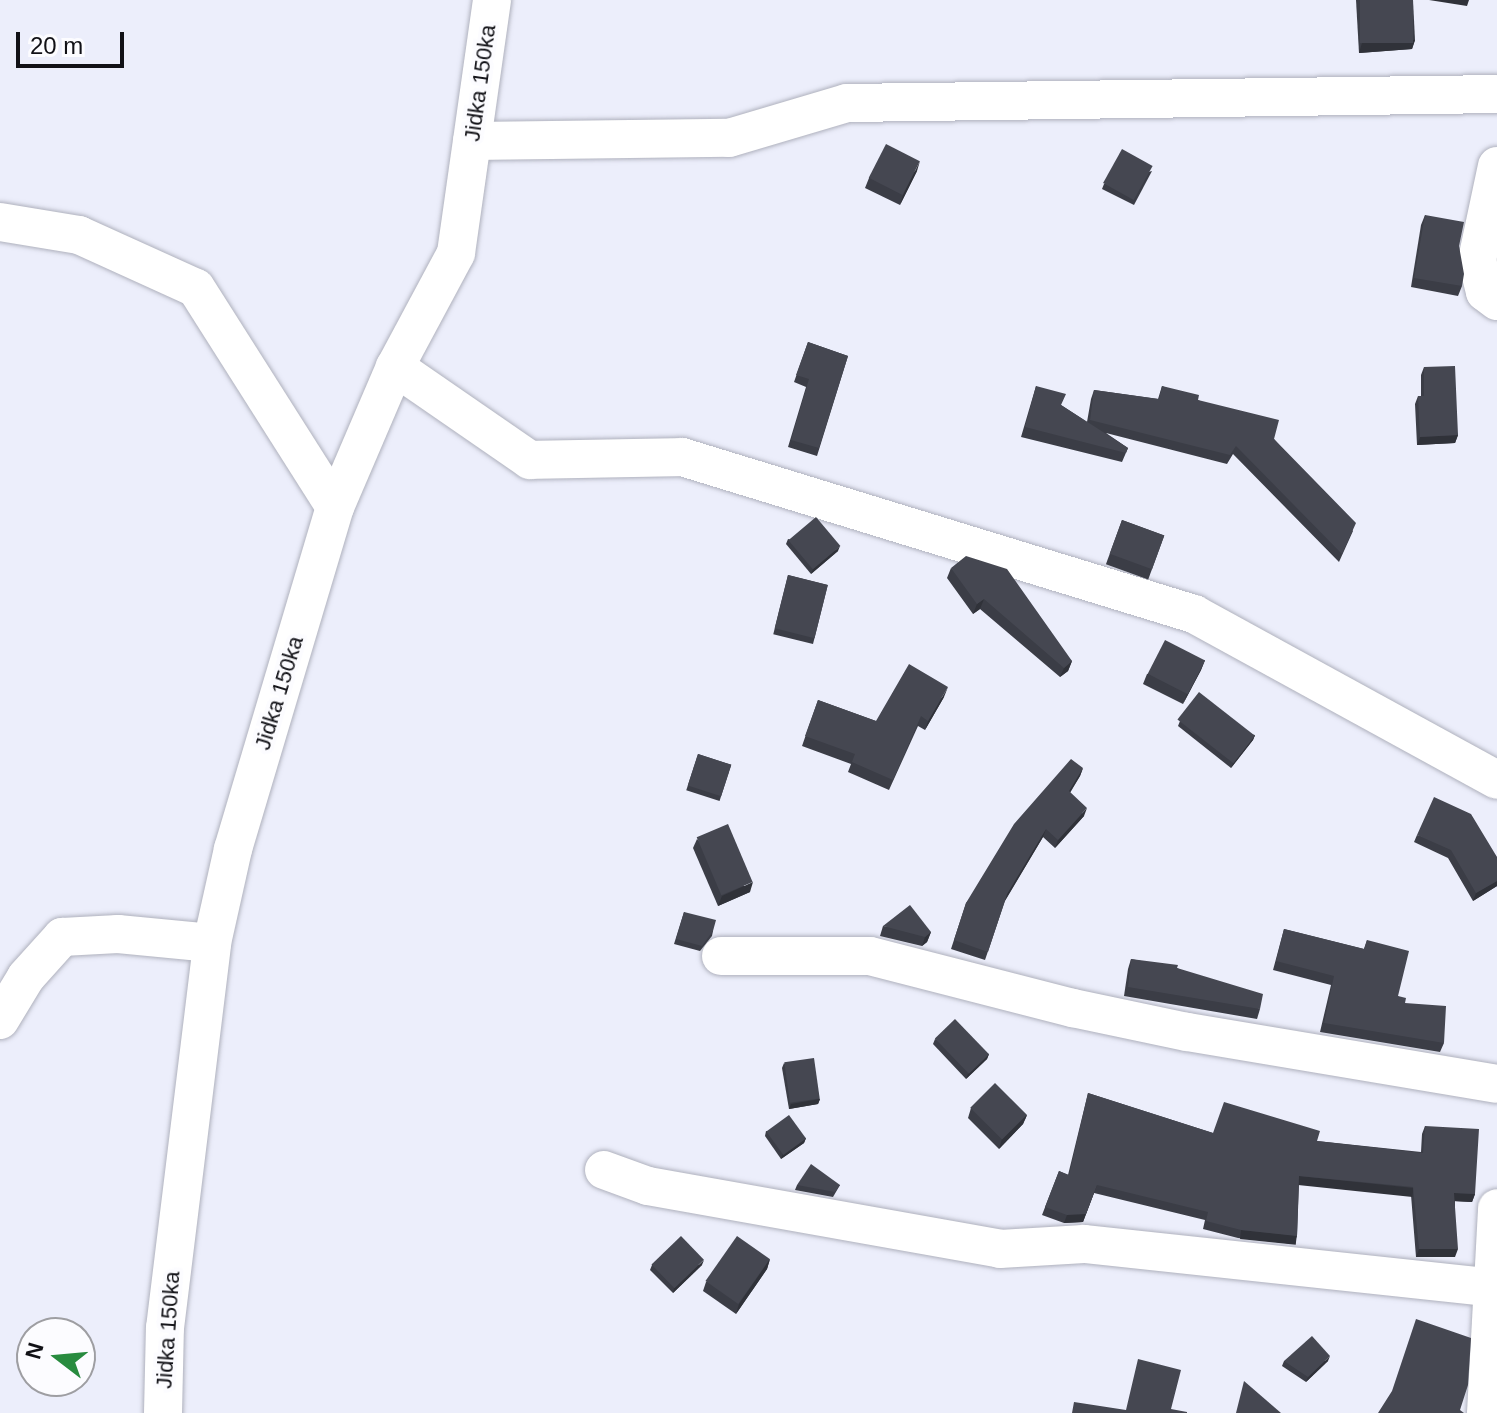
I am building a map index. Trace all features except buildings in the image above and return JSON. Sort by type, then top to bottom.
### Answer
[{"type":"street","name":"Jidka 150ka","points":[[163,1413],[165,1328],[212,943],[233,849],[335,507],[395,367],[456,253],[492,0]]},
{"type":"street","points":[[472,141],[729,138],[847,103],[1497,94]]},
{"type":"street","points":[[1497,166],[1477,260],[1485,292],[1497,301]]},
{"type":"street","points":[[0,222],[79,235],[196,288],[335,507]]},
{"type":"street","points":[[395,367],[530,460],[682,457],[1194,614],[1497,780]]},
{"type":"street","points":[[0,1020],[26,977],[62,937],[118,934],[212,943]]},
{"type":"street","points":[[721,956],[870,956],[1073,1008],[1187,1032],[1497,1084]]},
{"type":"street","points":[[604,1170],[648,1186],[1000,1249],[1084,1244],[1494,1288]]},
{"type":"street","points":[[1486,1413],[1497,1208]]}]
